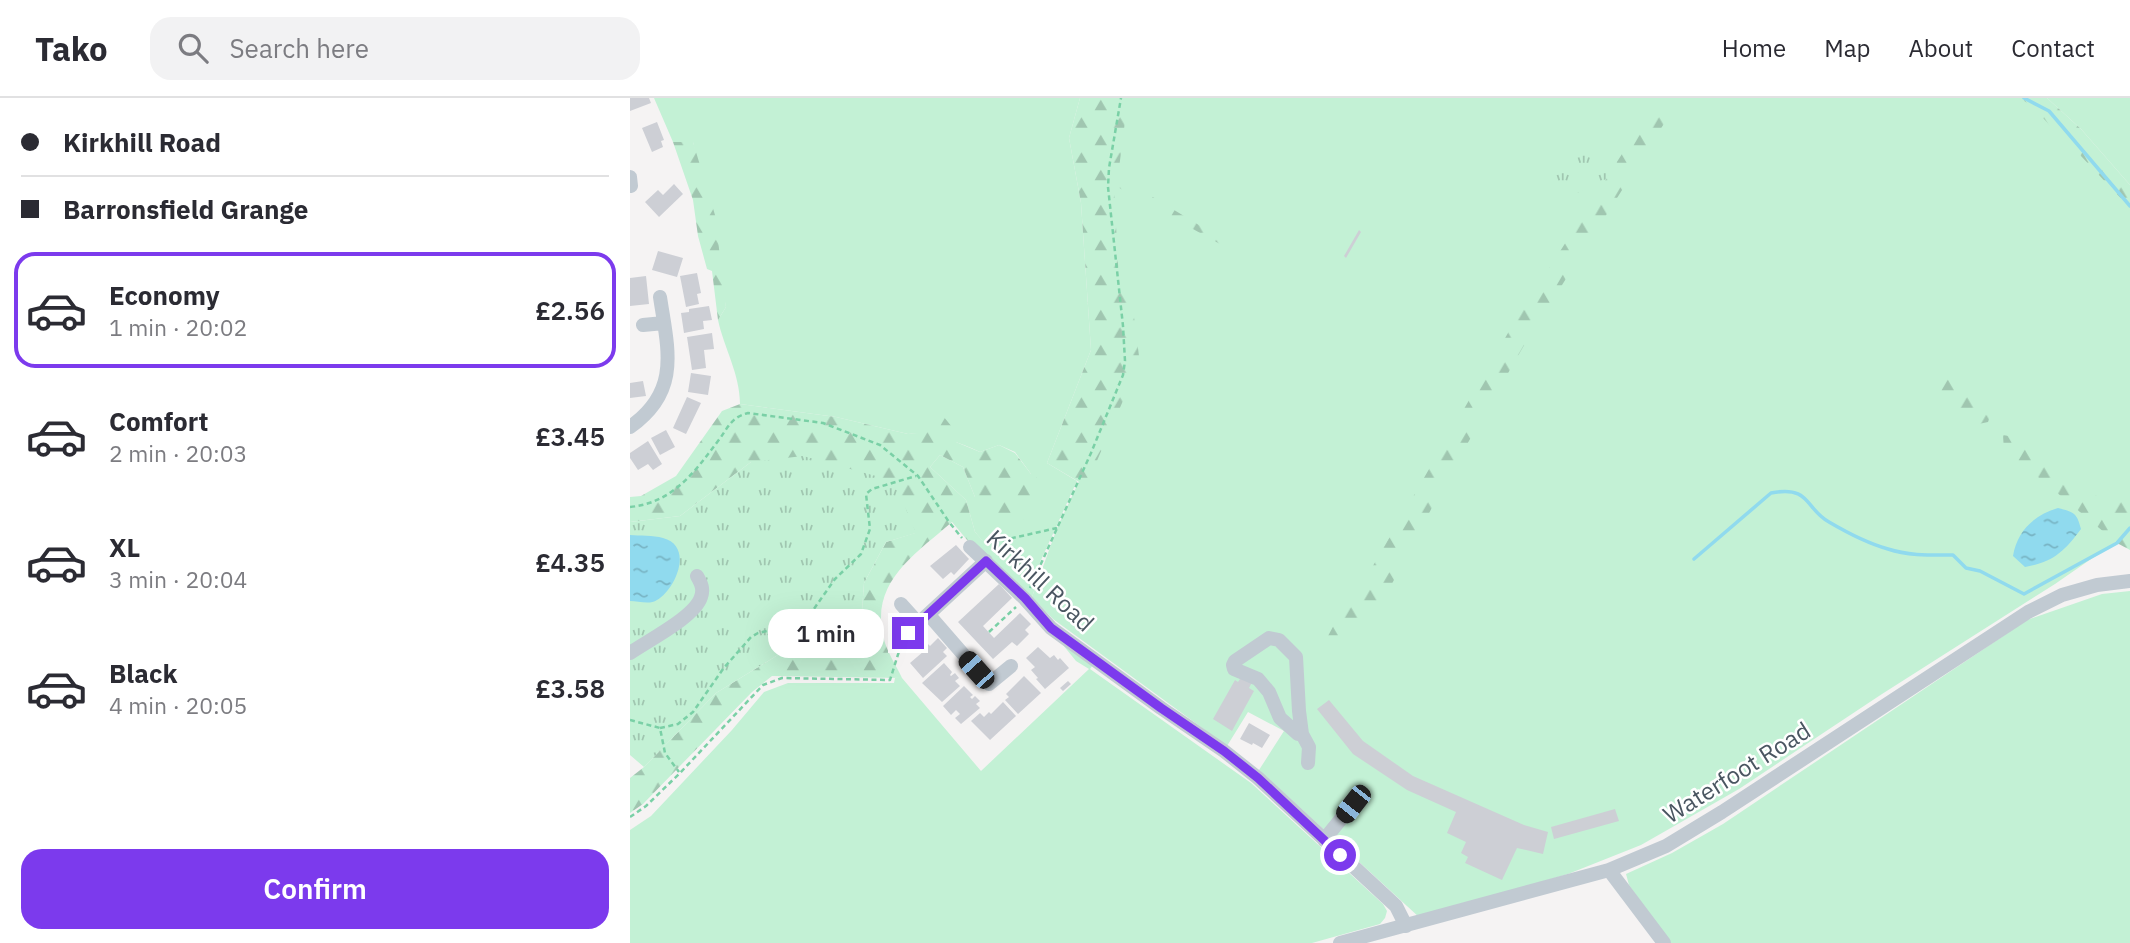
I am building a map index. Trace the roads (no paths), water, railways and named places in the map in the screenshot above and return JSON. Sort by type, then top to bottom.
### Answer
[{"type":"street","points":[[630,427],[648,413],[666,381],[668,362],[660,297]]},
{"type":"street","points":[[643,326],[664,323]]},
{"type":"street","name":"Kirkhill Road","points":[[970,547],[1025,598],[1051,628],[1258,778],[1396,906],[1406,926]]},
{"type":"street","points":[[919,624],[986,561]]},
{"type":"street","points":[[630,653],[697,606],[702,596],[702,585],[697,576]]},
{"type":"street","name":"Waterfoot Road","points":[[1340,943],[1609,870],[1666,846],[2028,612],[2062,595],[2097,585],[2130,581]]},
{"type":"street","points":[[901,604],[919,624],[989,684],[1011,666]]},
{"type":"street","points":[[1302,734],[1298,734],[1280,718],[1269,692],[1258,679],[1234,669],[1235,661],[1269,638],[1279,640],[1296,657],[1298,711],[1302,734],[1309,747],[1308,763]]},
{"type":"street","points":[[1324,840],[1353,804]]},
{"type":"street","points":[[1609,870],[1664,943]]},
{"type":"water","points":[[2058,508],[2074,514],[2081,529],[2057,555],[2025,567],[2013,556],[2018,539],[2034,520]]},
{"type":"water","points":[[630,535],[663,538],[678,550],[679,568],[675,578],[664,595],[654,601],[630,601]]},
{"type":"waterway","points":[[2024,98],[2049,111],[2130,206]]},
{"type":"waterway","points":[[1694,559],[1771,493],[1784,491],[1801,495],[1821,517],[1866,541],[1904,553],[1953,555],[1966,568],[1980,571],[2024,594],[2117,543],[2130,528]]}]
